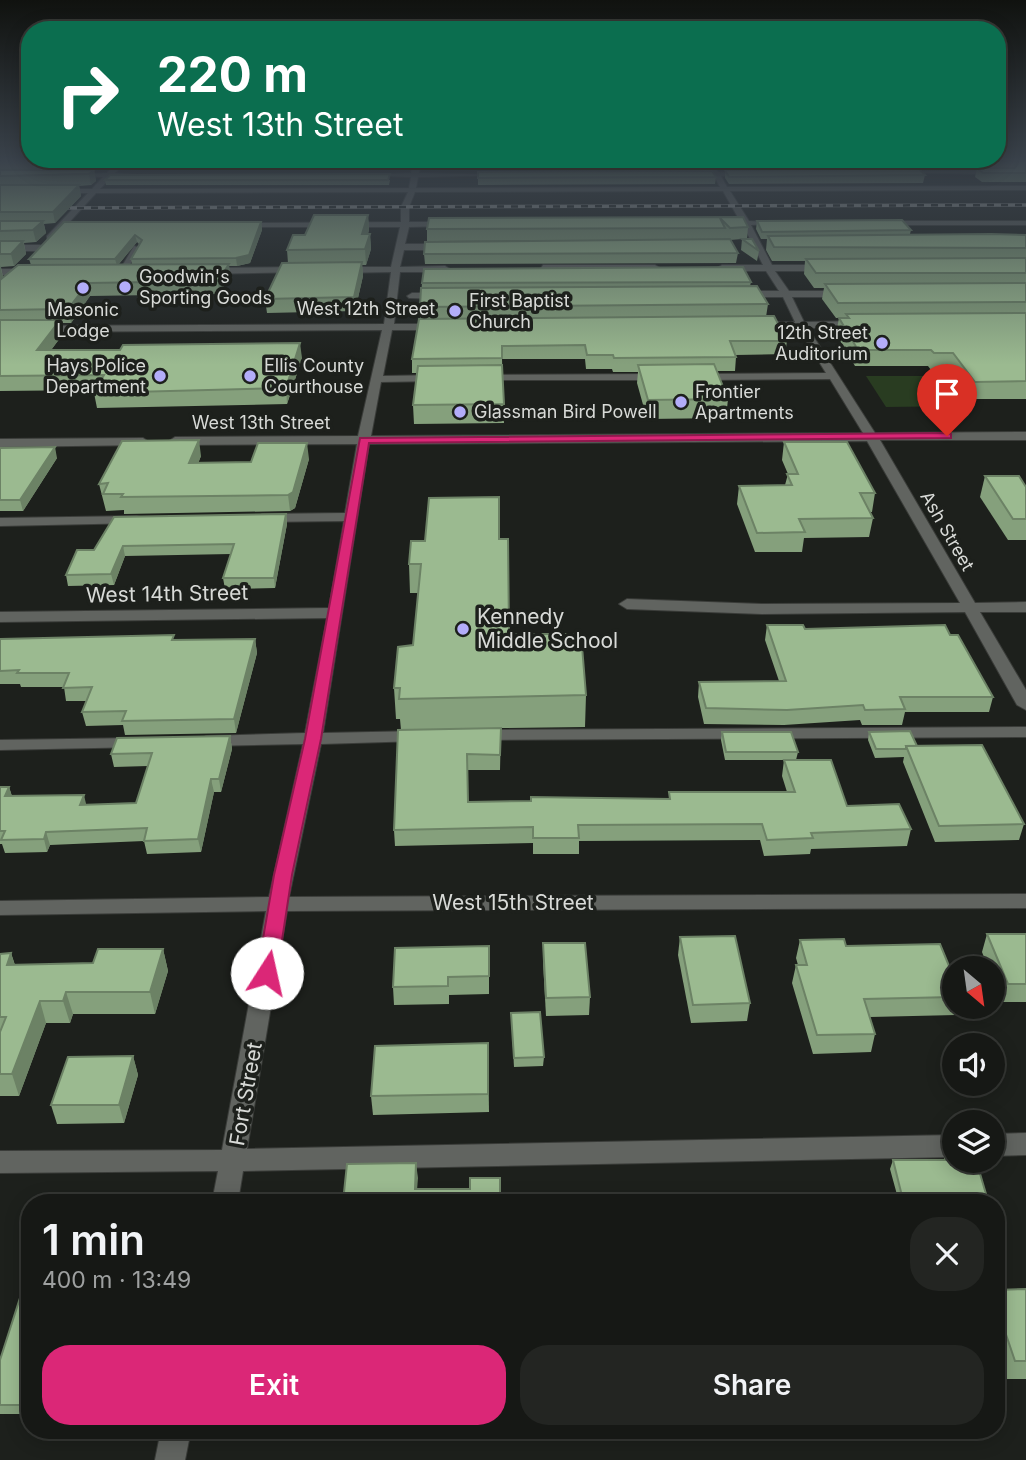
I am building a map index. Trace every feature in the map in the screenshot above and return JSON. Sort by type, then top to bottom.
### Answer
[{"type":"street","points":[[6,284],[59,229]]},
{"type":"street","name":"Fort Street","points":[[227,1194],[278,905],[313,739],[364,440],[388,327],[395,270],[404,229]]},
{"type":"street","name":"Ash Street","points":[[750,229],[762,245],[769,268],[871,437],[1026,705]]},
{"type":"street","points":[[924,229],[946,235]]},
{"type":"street","points":[[745,245],[762,245]]},
{"type":"street","points":[[400,247],[461,246]]},
{"type":"street","points":[[0,248],[40,248]]},
{"type":"street","points":[[121,271],[137,248]]},
{"type":"street","points":[[532,268],[666,268]]},
{"type":"street","points":[[704,268],[837,268]]},
{"type":"street","points":[[334,270],[458,269]]},
{"type":"street","points":[[190,271],[308,270]]},
{"type":"street","points":[[109,271],[135,271]]},
{"type":"street","points":[[0,272],[46,272]]},
{"type":"street","points":[[726,294],[861,293]]},
{"type":"street","points":[[412,296],[453,296]]},
{"type":"street","points":[[742,325],[878,324]]},
{"type":"street","name":"West 12th Street","points":[[0,329],[451,327]]},
{"type":"street","points":[[691,377],[835,376]]},
{"type":"street","points":[[468,378],[678,377]]},
{"type":"street","points":[[376,379],[455,378]]},
{"type":"street","name":"West 13th Street","points":[[167,442],[1026,436]]},
{"type":"street","points":[[0,443],[153,442]]},
{"type":"street","points":[[250,519],[351,517]]},
{"type":"street","points":[[0,522],[153,520]]},
{"type":"street","points":[[627,604],[762,609],[1026,607]]},
{"type":"street","name":"West 14th Street","points":[[0,617],[335,613]]},
{"type":"street","points":[[187,742],[451,736],[1026,732]]},
{"type":"street","points":[[0,745],[160,742]]},
{"type":"street","name":"West 15th Street","points":[[0,908],[1026,901]]},
{"type":"street","points":[[1005,1145],[1026,1144]]},
{"type":"street","points":[[0,1162],[942,1146]]},
{"type":"street","points":[[170,1460],[174,1439]]},
{"type":"green space","points":[[866,376],[942,376],[965,406],[886,407]]},
{"type":"building","points":[[0,229],[34,229],[33,230]]},
{"type":"building","points":[[57,229],[258,229],[249,255],[236,258],[131,259],[142,240],[135,235],[115,259],[29,259]]},
{"type":"building","points":[[308,229],[364,229],[362,234],[370,234],[365,249],[287,250],[293,235],[305,235]]},
{"type":"building","points":[[761,229],[911,230],[762,232]]},
{"type":"building","points":[[1026,235],[1026,248],[774,247],[768,236]]},
{"type":"building","points":[[730,239],[738,253],[424,254],[425,242]]},
{"type":"building","points":[[742,239],[752,239],[759,251]]},
{"type":"building","points":[[0,241],[23,241],[11,254],[0,254]]},
{"type":"building","points":[[1026,258],[1026,273],[816,273],[806,259]]},
{"type":"building","points":[[362,262],[354,297],[265,299],[282,263]]},
{"type":"building","points":[[229,264],[218,281],[88,283],[68,309],[0,310],[0,280],[18,265]]},
{"type":"building","points":[[743,267],[751,282],[422,283],[424,269]]},
{"type":"building","points":[[1026,283],[1026,302],[838,303],[825,284]]},
{"type":"building","points":[[757,286],[768,304],[420,307],[421,288]]},
{"type":"building","points":[[1026,313],[1026,381],[975,382],[953,353],[934,353],[931,350],[858,350],[839,318],[849,318],[846,314]]},
{"type":"building","points":[[774,316],[787,341],[730,341],[736,357],[614,358],[613,355],[587,355],[585,345],[502,346],[502,358],[412,359],[419,319]]},
{"type":"building","points":[[0,320],[60,320],[37,350],[120,350],[123,345],[300,343],[286,388],[94,393],[104,375],[0,376]]},
{"type":"building","points":[[714,364],[728,399],[648,400],[638,365]]},
{"type":"building","points":[[502,365],[504,404],[413,405],[418,366]]},
{"type":"building","points":[[199,440],[189,463],[251,462],[258,443],[307,443],[293,492],[288,495],[121,497],[123,494],[103,494],[108,483],[99,484],[122,441]]},
{"type":"building","points":[[784,442],[847,442],[875,493],[860,493],[873,518],[799,519],[805,532],[757,533],[739,486],[792,485],[787,474],[798,474]]},
{"type":"building","points":[[55,447],[20,500],[0,500],[0,448]]},
{"type":"building","points":[[985,476],[1019,476],[1026,487],[1026,519],[1013,519]]},
{"type":"building","name":"Kennedy Middle School","points":[[499,497],[499,539],[508,539],[509,634],[581,634],[586,695],[399,699],[400,688],[394,688],[398,647],[413,645],[421,564],[409,564],[411,541],[425,541],[429,498]]},
{"type":"building","points":[[286,514],[274,578],[223,578],[234,544],[123,546],[111,574],[66,575],[77,550],[94,550],[114,517]]},
{"type":"building","points":[[767,625],[803,625],[805,629],[945,625],[950,635],[958,635],[993,697],[900,697],[905,709],[865,710],[863,705],[787,710],[706,708],[699,682],[786,681]]},
{"type":"building","points":[[174,635],[172,640],[255,639],[234,719],[122,721],[126,711],[82,712],[92,687],[63,688],[69,673],[0,671],[0,639]]},
{"type":"building","points":[[501,728],[500,755],[467,754],[468,802],[531,801],[531,797],[670,799],[669,792],[795,792],[784,760],[831,760],[847,806],[899,804],[911,829],[811,833],[813,838],[767,840],[762,824],[578,825],[579,838],[533,838],[533,827],[394,830],[398,730]]},
{"type":"building","points":[[910,731],[917,746],[906,746],[906,749],[876,749],[869,732]]},
{"type":"building","points":[[722,732],[791,732],[798,752],[726,752]]},
{"type":"building","points":[[230,736],[219,779],[211,779],[198,839],[144,841],[147,828],[46,832],[44,839],[1,840],[5,831],[0,831],[0,787],[9,787],[5,796],[84,795],[80,805],[136,803],[152,753],[111,754],[117,738]]},
{"type":"building","points":[[982,745],[1024,824],[939,826],[906,746]]},
{"type":"building","points":[[987,934],[1026,934],[1026,984],[1008,984],[1005,977],[1005,956],[996,956]]},
{"type":"building","points":[[735,936],[750,1003],[693,1005],[680,937]]},
{"type":"building","points":[[844,939],[846,946],[940,944],[945,956],[942,956],[942,997],[864,999],[875,1034],[817,1035],[796,965],[807,965],[800,940]]},
{"type":"building","points":[[543,943],[585,943],[590,997],[546,998]]},
{"type":"building","points":[[489,946],[489,976],[448,977],[448,986],[393,987],[395,948]]},
{"type":"building","points":[[98,949],[163,949],[150,992],[66,992],[63,1001],[40,1001],[12,1074],[0,1074],[0,1032],[6,1017],[0,1017],[0,954],[11,953],[7,965],[93,963]]},
{"type":"building","points":[[540,1012],[544,1057],[514,1058],[511,1013]]},
{"type":"building","points":[[488,1043],[488,1094],[371,1096],[375,1046]]},
{"type":"building","points":[[133,1056],[119,1105],[51,1105],[68,1057]]},
{"type":"building","points":[[893,1160],[942,1160],[942,1173],[980,1173],[986,1194],[902,1194]]},
{"type":"building","points":[[416,1163],[415,1189],[470,1189],[470,1178],[500,1178],[500,1194],[344,1194],[347,1164]]},
{"type":"building","points":[[1026,1289],[1026,1361],[1015,1361],[1005,1332],[1005,1290]]},
{"type":"building","points":[[21,1295],[21,1405],[0,1405],[0,1360]]},
{"type":"place","name":"Goodwin's Sporting Goods","points":[[125,287]]},
{"type":"place","name":"Masonic Lodge","points":[[83,288]]},
{"type":"place","name":"First Baptist Church","points":[[455,311]]},
{"type":"place","name":"12th Street Auditorium","points":[[882,343]]},
{"type":"place","name":"Hays Police Department","points":[[160,376]]},
{"type":"place","name":"Ellis County Courthouse","points":[[250,376]]},
{"type":"place","name":"Frontier Apartments","points":[[681,402]]},
{"type":"place","name":"Glassman Bird Powell","points":[[460,412]]},
{"type":"place","name":"Kennedy Middle School","points":[[463,629]]},
{"type":"route","points":[[267,973],[283,875],[313,739],[364,440],[947,436]]}]
